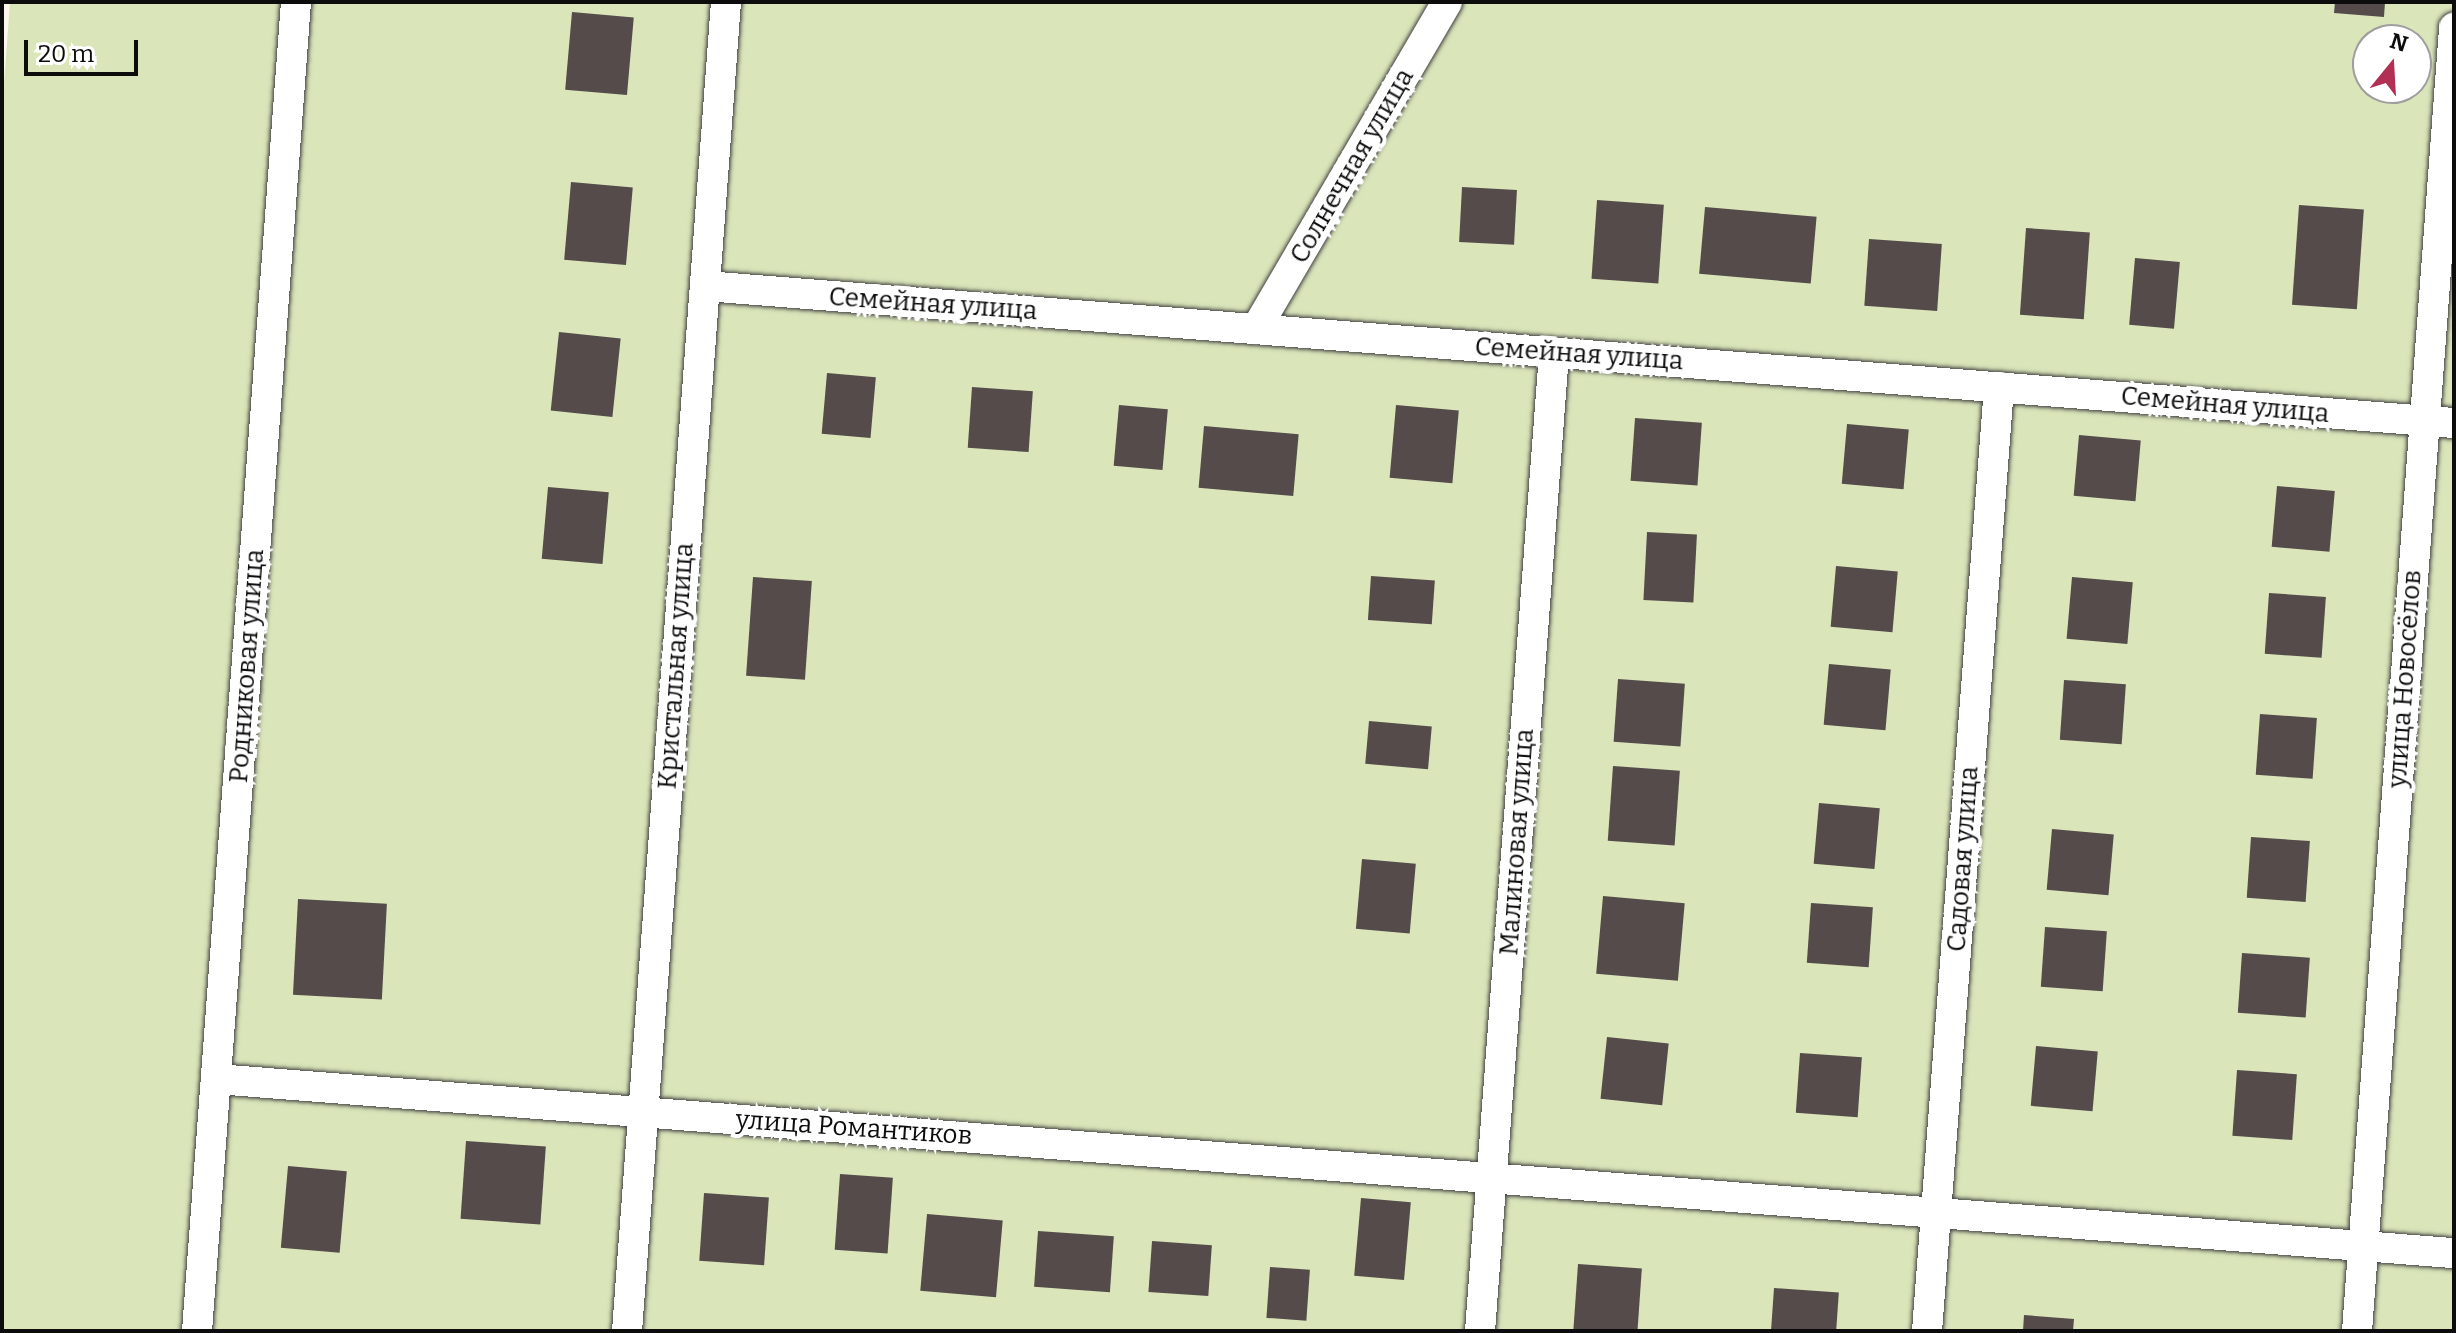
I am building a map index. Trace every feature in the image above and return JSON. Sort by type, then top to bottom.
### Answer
[{"type":"street","name":"Родниковая улица","points":[[197,1331],[296,2]]},
{"type":"street","name":"Кристальная улица","points":[[627,1331],[726,2]]},
{"type":"street","name":"Солнечная улица","points":[[1256,329],[1447,2]]},
{"type":"street","name":"улица Новосёлов","points":[[2357,1331],[2439,422],[2454,28]]},
{"type":"street","name":"Семейная улица","points":[[705,286],[2439,422]]},
{"type":"street","name":"Малиновая улица","points":[[1480,1331],[1554,353]]},
{"type":"street","name":"Садовая улица","points":[[1927,1331],[1999,387]]},
{"type":"street","name":"улица Романтиков","points":[[216,1079],[2454,1253]]},
{"type":"green space","points":[[10,2],[2454,2],[2454,1331],[2,1331],[2,111]]},
{"type":"building","points":[[2335,2],[2385,2],[2384,17],[2334,13]]},
{"type":"building","points":[[572,12],[634,17],[627,95],[565,90]]},
{"type":"building","points":[[571,182],[633,187],[626,265],[564,260]]},
{"type":"building","points":[[1462,187],[1517,190],[1514,245],[1459,242]]},
{"type":"building","points":[[1597,200],[1664,205],[1658,283],[1591,279]]},
{"type":"building","points":[[2299,205],[2364,210],[2357,309],[2292,305]]},
{"type":"building","points":[[1705,207],[1817,217],[1811,284],[1699,274]]},
{"type":"building","points":[[2026,228],[2090,232],[2084,319],[2020,315]]},
{"type":"building","points":[[1869,239],[1942,244],[1937,311],[1864,306]]},
{"type":"building","points":[[2135,258],[2180,262],[2174,329],[2129,325]]},
{"type":"building","points":[[559,332],[621,338],[612,417],[551,411]]},
{"type":"building","points":[[827,373],[876,377],[870,438],[822,434]]},
{"type":"building","points":[[972,387],[1033,391],[1029,452],[968,448]]},
{"type":"building","points":[[1119,405],[1168,409],[1162,470],[1114,466]]},
{"type":"building","points":[[1396,405],[1459,410],[1452,483],[1390,478]]},
{"type":"building","points":[[1635,418],[1702,423],[1697,486],[1631,481]]},
{"type":"building","points":[[1847,424],[1909,429],[1904,489],[1842,484]]},
{"type":"building","points":[[1204,426],[1299,434],[1293,496],[1199,488]]},
{"type":"building","points":[[2079,435],[2141,440],[2135,501],[2074,496]]},
{"type":"building","points":[[2277,486],[2335,491],[2329,552],[2272,547]]},
{"type":"building","points":[[548,487],[609,492],[602,564],[542,559]]},
{"type":"building","points":[[1647,532],[1697,535],[1693,603],[1643,600]]},
{"type":"building","points":[[1836,566],[1898,571],[1892,632],[1831,627]]},
{"type":"building","points":[[1371,576],[1435,580],[1432,624],[1368,620]]},
{"type":"building","points":[[753,577],[812,581],[805,680],[746,676]]},
{"type":"building","points":[[2072,577],[2133,582],[2127,644],[2067,639]]},
{"type":"building","points":[[2269,593],[2326,597],[2322,658],[2265,654]]},
{"type":"building","points":[[1829,664],[1891,669],[1885,730],[1824,725]]},
{"type":"building","points":[[1618,679],[1685,684],[1680,747],[1614,742]]},
{"type":"building","points":[[2064,680],[2126,684],[2122,744],[2060,740]]},
{"type":"building","points":[[2260,714],[2317,718],[2313,779],[2256,775]]},
{"type":"building","points":[[1369,721],[1432,726],[1428,769],[1365,764]]},
{"type":"building","points":[[1613,766],[1680,771],[1675,845],[1608,841]]},
{"type":"building","points":[[1819,803],[1880,808],[1874,869],[1814,864]]},
{"type":"building","points":[[2052,829],[2114,834],[2108,895],[2047,890]]},
{"type":"building","points":[[2251,837],[2310,841],[2306,902],[2247,898]]},
{"type":"building","points":[[1362,859],[1416,864],[1410,933],[1356,929]]},
{"type":"building","points":[[1603,896],[1685,903],[1678,981],[1596,974]]},
{"type":"building","points":[[298,899],[387,904],[382,1000],[293,995]]},
{"type":"building","points":[[1811,903],[1873,907],[1869,967],[1807,963]]},
{"type":"building","points":[[2045,927],[2107,931],[2103,991],[2041,987]]},
{"type":"building","points":[[2242,953],[2310,958],[2306,1018],[2238,1013]]},
{"type":"building","points":[[1607,1037],[1669,1043],[1662,1105],[1601,1099]]},
{"type":"building","points":[[2036,1046],[2098,1051],[2093,1111],[2031,1106]]},
{"type":"building","points":[[1800,1053],[1862,1057],[1858,1117],[1796,1113]]},
{"type":"building","points":[[2237,1070],[2297,1074],[2292,1140],[2232,1136]]},
{"type":"building","points":[[466,1141],[546,1147],[540,1224],[461,1219]]},
{"type":"building","points":[[288,1166],[347,1171],[340,1253],[281,1248]]},
{"type":"building","points":[[840,1174],[893,1178],[888,1254],[835,1250]]},
{"type":"building","points":[[704,1193],[769,1198],[764,1265],[699,1261]]},
{"type":"building","points":[[1361,1198],[1411,1202],[1404,1280],[1354,1276]]},
{"type":"building","points":[[927,1214],[1003,1221],[996,1297],[920,1291]]},
{"type":"building","points":[[1038,1231],[1114,1236],[1110,1292],[1034,1287]]},
{"type":"building","points":[[1152,1241],[1212,1245],[1208,1296],[1148,1292]]},
{"type":"building","points":[[1578,1264],[1642,1268],[1637,1331],[1573,1331]]},
{"type":"building","points":[[1270,1267],[1310,1270],[1306,1321],[1266,1318]]},
{"type":"building","points":[[1774,1288],[1839,1293],[1836,1331],[1771,1331]]},
{"type":"building","points":[[2024,1315],[2074,1319],[2073,1331],[2023,1331]]}]
